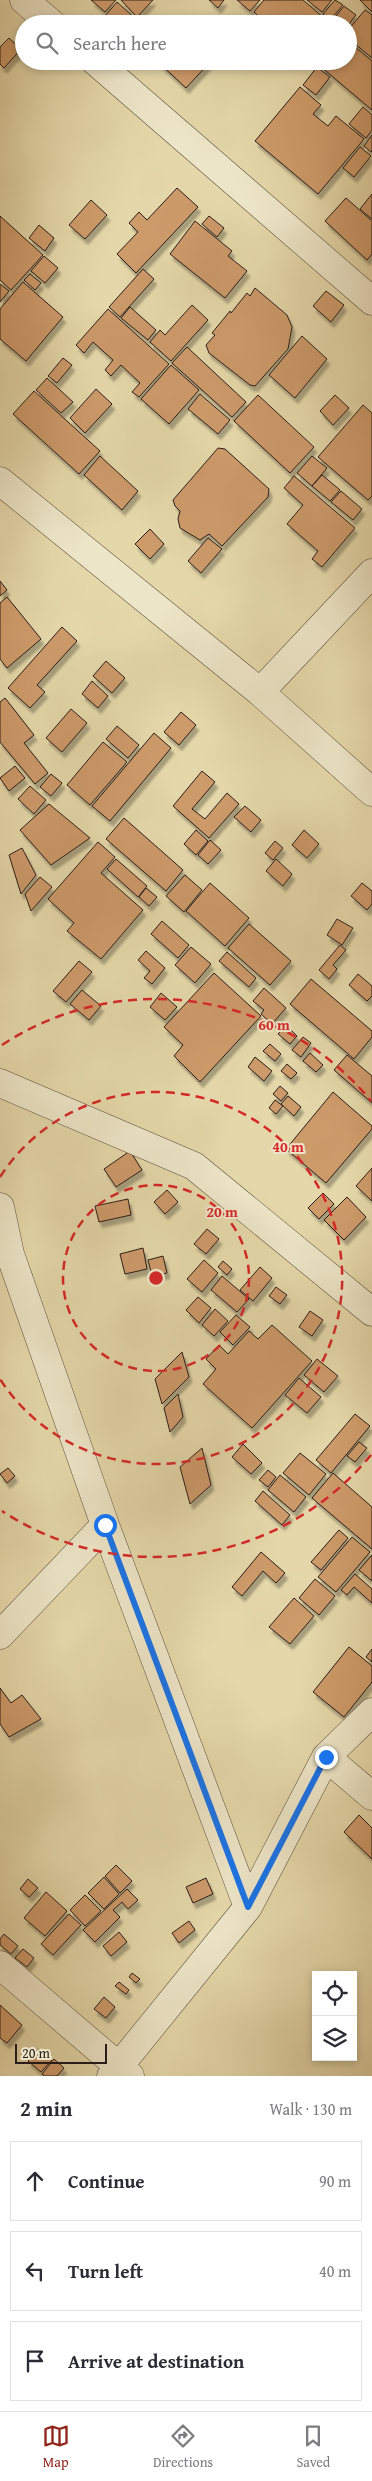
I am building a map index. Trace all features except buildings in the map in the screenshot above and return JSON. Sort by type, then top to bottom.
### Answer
[{"type":"street","points":[[24,0],[42,15]]},
{"type":"street","points":[[105,70],[372,301]]},
{"type":"street","points":[[0,481],[260,692],[372,792]]},
{"type":"street","points":[[260,692],[372,573]]},
{"type":"street","points":[[0,1083],[194,1166],[372,1312]]},
{"type":"street","points":[[0,1207],[10,1254],[105,1525],[248,1907]]},
{"type":"street","points":[[0,1635],[105,1525]]},
{"type":"street","points":[[0,1965],[120,2073],[248,1907],[326,1757],[372,1712]]},
{"type":"street","points":[[326,1757],[372,1796]]},
{"type":"route","points":[[105,1525],[248,1907],[326,1757]]}]
